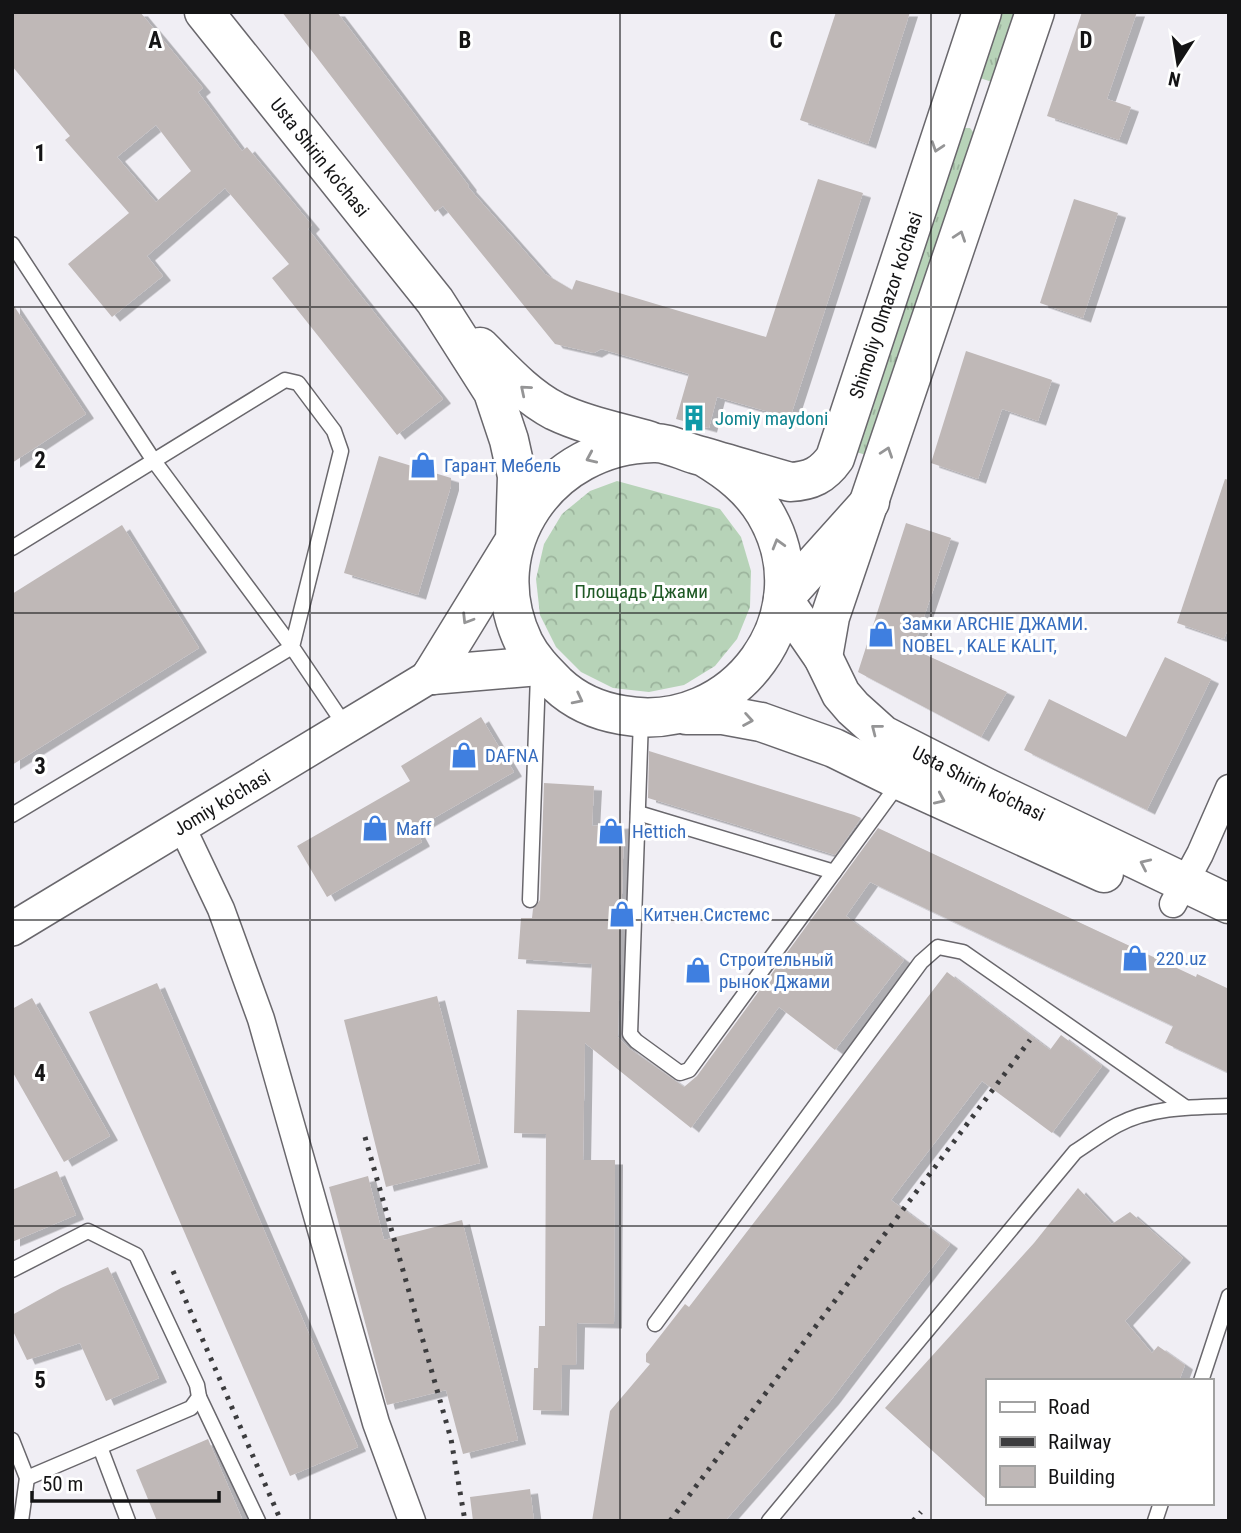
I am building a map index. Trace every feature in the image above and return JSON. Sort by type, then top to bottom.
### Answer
[{"type":"main road","name":"Usta Shirin ko'chasi","points":[[204,12],[435,302],[493,391],[517,476],[515,540]]},
{"type":"main road","name":"Shimoliy Olmazor ko'chasi","points":[[704,457],[790,482],[803,481],[827,470],[835,458],[982,12]]},
{"type":"main road","points":[[823,657],[830,617],[1035,12]]},
{"type":"main road","points":[[953,100],[1001,115]]},
{"type":"main road","name":"Usta Shirin ko'chasi","points":[[435,302],[536,399],[574,419],[655,442]]},
{"type":"main road","points":[[432,675],[515,540],[529,511],[546,488],[568,469],[593,455],[620,447],[655,442],[704,457],[729,472],[750,491],[766,514],[777,539],[783,566],[783,599],[776,626],[768,647],[751,670],[731,690],[707,705],[681,715],[641,719],[602,712],[567,694],[539,666],[524,644],[514,619],[509,593],[515,540]]},
{"type":"main road","points":[[783,599],[870,502]]},
{"type":"main road","name":"Usta Shirin ko'chasi","points":[[783,599],[823,657],[841,694],[910,766]]},
{"type":"main road","points":[[432,675],[539,666]]},
{"type":"main road","name":"Usta Shirin ko'chasi","points":[[681,715],[723,715],[761,722],[834,748],[987,788],[1179,893],[1229,933]]},
{"type":"main road","name":"Usta Shirin ko'chasi","points":[[1179,893],[1229,904]]},
{"type":"street","name":"Jomiy ko'chasi","points":[[12,929],[432,675]]},
{"type":"street","points":[[1179,893],[1200,854],[1229,788]]},
{"type":"street","points":[[183,827],[220,909],[261,1019],[376,1423],[412,1521]]},
{"type":"lane","points":[[12,244],[154,461],[292,647],[346,727]]},
{"type":"lane","points":[[12,548],[285,380],[298,383],[334,431],[341,451],[292,647],[12,815]]},
{"type":"lane","points":[[530,900],[539,666]]},
{"type":"lane","points":[[641,719],[630,1034],[680,1073],[689,1070],[910,766]]},
{"type":"lane","points":[[638,813],[834,872]]},
{"type":"lane","points":[[654,1324],[920,962],[939,947],[963,952],[1185,1107]]},
{"type":"lane","points":[[768,1521],[1075,1152],[1119,1124],[1151,1113],[1185,1107],[1229,1106]]},
{"type":"lane","points":[[12,1270],[88,1231],[136,1255],[258,1521]]},
{"type":"lane","points":[[1202,1379],[1229,1296]]},
{"type":"lane","points":[[27,1478],[191,1408],[199,1397]]},
{"type":"lane","points":[[12,1440],[27,1478],[18,1520]]},
{"type":"lane","points":[[100,1447],[128,1521]]},
{"type":"green space","points":[[998,12],[1018,12],[995,83],[977,77]]},
{"type":"green space","points":[[963,128],[970,128],[974,133],[869,456],[853,451]]},
{"type":"green space","name":"Площадь Джами","points":[[617,481],[720,509],[741,537],[751,571],[750,607],[737,639],[715,666],[684,685],[649,692],[613,688],[581,672],[556,647],[540,615],[536,579],[544,544],[562,514],[590,491]]},
{"type":"building","points":[[12,12],[140,12],[203,88],[198,92],[242,151],[247,147],[312,225],[308,229],[443,399],[397,435],[272,278],[289,264],[225,188],[147,256],[163,276],[112,317],[68,264],[129,213],[65,140],[70,136],[12,66]],"holes":[[[156,125],[191,171],[156,202],[117,157]]]},
{"type":"building","points":[[282,12],[337,12],[468,187],[545,274],[572,290],[576,280],[766,337],[818,179],[863,193],[790,418],[717,397],[709,428],[676,419],[689,374],[601,349],[594,353],[555,344],[443,206],[435,212]]},
{"type":"building","points":[[836,12],[910,12],[868,144],[800,120]]},
{"type":"building","points":[[1082,12],[1137,12],[1107,99],[1131,107],[1119,140],[1047,116]]},
{"type":"building","points":[[1074,199],[1118,213],[1083,318],[1040,303]]},
{"type":"building","points":[[12,303],[86,414],[12,463]]},
{"type":"building","points":[[966,351],[1052,380],[1038,421],[1002,409],[978,479],[931,463]]},
{"type":"building","points":[[379,456],[451,478],[451,486],[418,595],[344,573]]},
{"type":"building","points":[[1225,479],[1229,480],[1229,626],[1224,639],[1177,623]]},
{"type":"building","points":[[906,523],[951,538],[913,649],[1007,692],[981,737],[858,672]]},
{"type":"building","points":[[122,525],[199,648],[12,765],[12,594]]},
{"type":"building","points":[[1165,657],[1211,679],[1147,810],[1024,750],[1049,699],[1126,737]]},
{"type":"building","points":[[481,717],[514,772],[415,829],[422,842],[327,897],[297,846],[410,781],[401,766]]},
{"type":"building","points":[[649,751],[861,818],[835,855],[648,798]]},
{"type":"building","points":[[544,783],[594,786],[592,826],[624,824],[618,1037],[630,1049],[684,1087],[697,1076],[878,828],[1196,977],[1197,974],[1229,989],[1229,1073],[1165,1043],[1173,1026],[870,882],[846,916],[904,960],[835,1050],[779,1007],[691,1128],[585,1043],[583,1160],[615,1160],[614,1324],[577,1323],[576,1365],[562,1365],[561,1411],[533,1410],[539,1326],[545,1326],[546,1134],[514,1133],[517,1010],[590,1012],[592,964],[518,959],[521,918],[532,918],[533,909],[540,900]]},
{"type":"building","points":[[947,972],[1050,1050],[1061,1035],[1102,1066],[1052,1133],[982,1081],[891,1200],[950,1244],[831,1400],[725,1521],[592,1521],[610,1411],[650,1364],[646,1362],[646,1354],[685,1304],[689,1307]]},
{"type":"building","points":[[157,983],[358,1447],[290,1476],[89,1012]]},
{"type":"building","points":[[437,996],[480,1163],[386,1187],[344,1020]]},
{"type":"building","points":[[32,998],[110,1136],[64,1162],[12,1071],[12,1009]]},
{"type":"building","points":[[57,1171],[76,1215],[12,1242],[12,1190]]},
{"type":"building","points":[[368,1176],[384,1240],[462,1220],[518,1440],[463,1454],[446,1390],[387,1405],[329,1187]]},
{"type":"building","points":[[1078,1188],[1112,1224],[1130,1212],[1183,1258],[1125,1321],[1152,1353],[1158,1346],[1185,1365],[1180,1379],[986,1379],[986,1499],[885,1408],[1034,1243]]},
{"type":"building","points":[[108,1267],[159,1378],[106,1401],[80,1343],[27,1360],[12,1329],[12,1315],[61,1288]]},
{"type":"building","points":[[208,1439],[243,1521],[157,1521],[136,1470]]},
{"type":"building","points":[[530,1489],[534,1521],[473,1521],[470,1497]]},
{"type":"railway","points":[[670,1521],[1030,1040]]},
{"type":"railway","points":[[365,1137],[451,1439],[465,1521]]},
{"type":"railway","points":[[173,1271],[281,1521]]},
{"type":"railway","points":[[913,1521],[921,1512]]},
{"type":"place","name":"Jomiy maydoni","points":[[694,418]]},
{"type":"place","name":"Гарант Мебель","points":[[423,465]]},
{"type":"place","name":"Замки ARCHIE ДЖАМИ. NOBEL , KALE KALIT,","points":[[881,634]]},
{"type":"place","name":"DAFNA","points":[[464,755]]},
{"type":"place","name":"Maff","points":[[375,828]]},
{"type":"place","name":"Hettich","points":[[611,831]]},
{"type":"place","name":"Китчен Системс","points":[[622,914]]},
{"type":"place","name":"220.uz","points":[[1135,958]]},
{"type":"place","name":"Строительный рынок Джами","points":[[698,970]]}]
